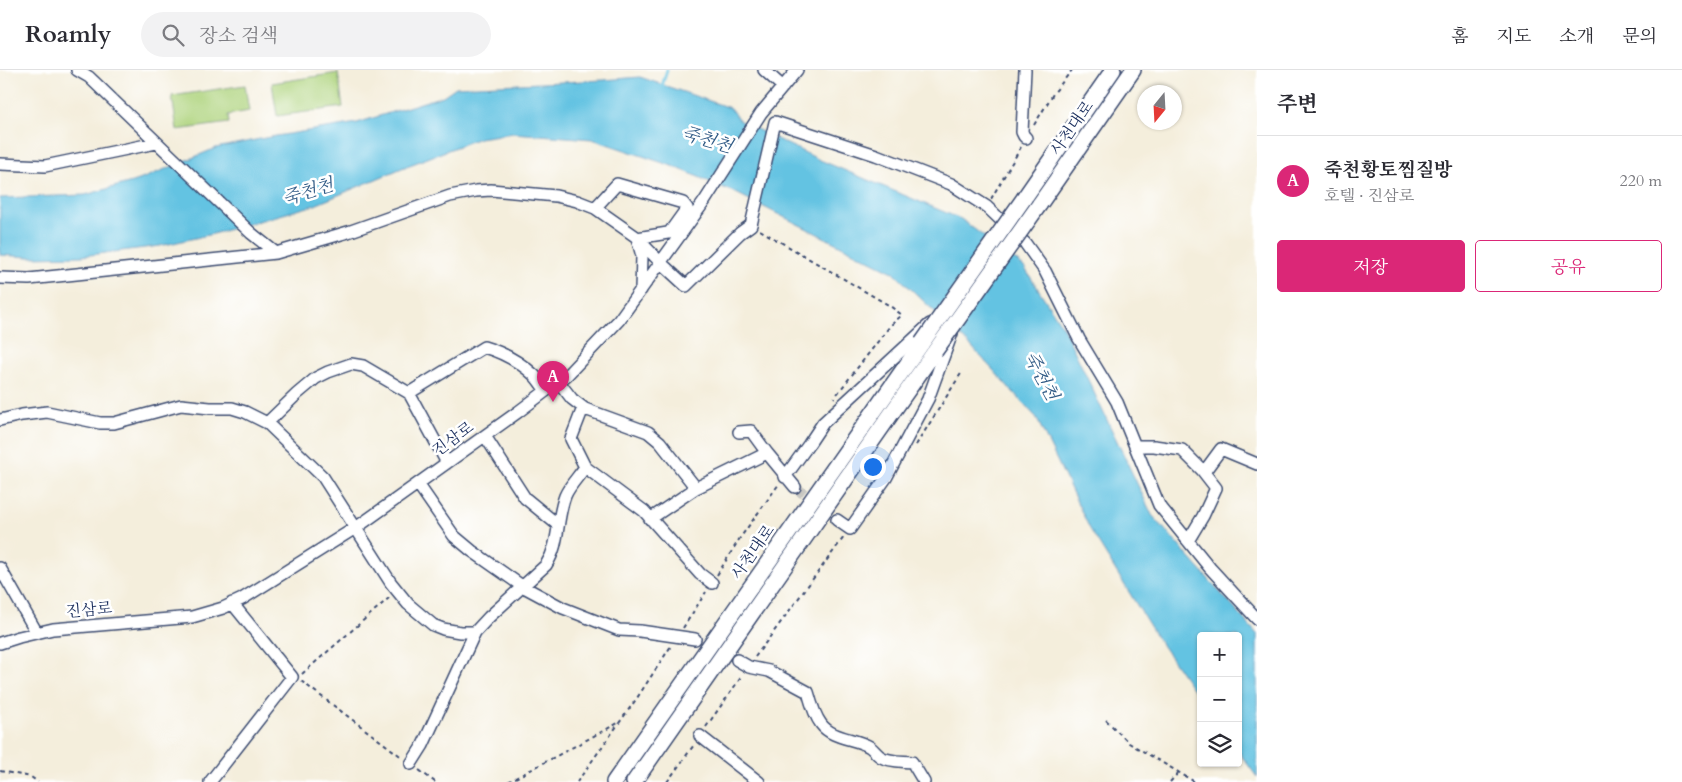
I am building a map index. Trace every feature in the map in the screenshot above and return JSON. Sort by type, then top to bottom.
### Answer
[{"type":"main road","name":"사천대로","points":[[614,782],[1113,70]]},
{"type":"main road","name":"사천대로","points":[[634,782],[1133,70]]},
{"type":"street","points":[[77,70],[88,77],[251,233],[276,253]]},
{"type":"street","points":[[764,70],[783,87]]},
{"type":"street","name":"진삼로","points":[[0,643],[53,629],[192,617],[232,604],[356,528],[447,464],[558,381],[582,360],[619,320],[704,202],[759,117],[797,70]]},
{"type":"street","points":[[1025,70],[1022,132],[1026,138]]},
{"type":"street","points":[[759,117],[774,127],[876,155],[951,184],[987,207],[1025,243],[1045,271],[1079,339],[1117,402],[1160,504],[1210,568],[1257,619]]},
{"type":"street","points":[[0,278],[29,279],[276,253],[348,232],[450,196],[476,191],[508,191],[556,196],[596,208],[637,238],[686,286],[751,225],[774,127]]},
{"type":"street","points":[[0,164],[45,166],[156,143]]},
{"type":"street","points":[[596,208],[617,184],[682,203],[687,208],[669,233]]},
{"type":"street","points":[[637,238],[684,231]]},
{"type":"street","points":[[637,238],[642,256],[641,290]]},
{"type":"street","points":[[785,477],[823,422],[942,313]]},
{"type":"street","points":[[837,520],[850,529],[886,478],[928,399],[956,322]]},
{"type":"street","points":[[409,393],[484,347],[494,350],[519,364],[534,375],[546,391]]},
{"type":"street","points":[[267,423],[316,378],[351,364],[363,366],[409,393],[447,464]]},
{"type":"street","points":[[558,381],[572,399],[583,408],[648,432],[660,442],[696,488]]},
{"type":"street","points":[[0,420],[22,414],[47,412],[100,423],[114,423],[181,405],[232,408],[267,423],[323,477],[397,591],[408,604],[433,625],[460,632],[474,632]]},
{"type":"street","points":[[583,408],[571,439],[585,467],[644,511],[700,574],[712,583]]},
{"type":"street","points":[[739,432],[751,431],[795,488]]},
{"type":"street","points":[[485,436],[525,498],[558,525]]},
{"type":"street","points":[[1135,446],[1154,446],[1182,450],[1204,472],[1216,488],[1203,516],[1188,541]]},
{"type":"street","points":[[1204,472],[1221,450],[1257,464]]},
{"type":"street","points":[[650,519],[696,488],[767,453]]},
{"type":"street","points":[[412,764],[423,745],[474,632],[546,565],[551,558],[556,545],[558,525],[565,494],[585,467]]},
{"type":"street","points":[[418,484],[454,536],[522,586],[563,608],[618,630],[669,634],[695,639]]},
{"type":"street","points":[[0,568],[37,633]]},
{"type":"street","points":[[210,782],[292,677],[232,604]]},
{"type":"street","points":[[737,660],[749,667],[769,671],[808,692],[822,725],[831,732],[869,747],[880,757],[912,762],[924,782]]},
{"type":"street","points":[[700,736],[759,782]]},
{"type":"path","points":[[667,782],[850,529]]},
{"type":"path","points":[[397,591],[296,679],[304,682],[435,782]]},
{"type":"path","points":[[1106,720],[1129,743],[1195,782]]},
{"type":"path","points":[[508,782],[619,723],[577,782]]},
{"type":"path","points":[[0,771],[31,777],[38,782]]},
{"type":"path","points":[[1170,782],[1179,772]]},
{"type":"green space","points":[[338,73],[343,107],[277,116],[272,83]]},
{"type":"green space","points":[[245,85],[249,111],[228,115],[229,123],[177,130],[172,96]]},
{"type":"water","name":"죽천천","points":[[640,77],[730,108],[740,121],[820,160],[961,219],[1024,267],[1064,329],[1152,515],[1257,634],[1257,777],[1242,756],[1242,632],[1197,632],[1197,695],[1158,639],[1090,529],[1036,417],[972,347],[893,272],[736,193],[675,167],[592,139],[513,133],[479,138],[315,205],[213,234],[160,246],[82,256],[29,257],[0,255],[0,198],[85,195],[139,180],[216,148],[357,123],[443,96],[456,87]]},
{"type":"waterway","points":[[661,89],[667,70]]},
{"type":"tunnel","points":[[795,487],[837,520]]},
{"type":"place","name":"죽천황토찜질방","points":[[553,402]]}]
